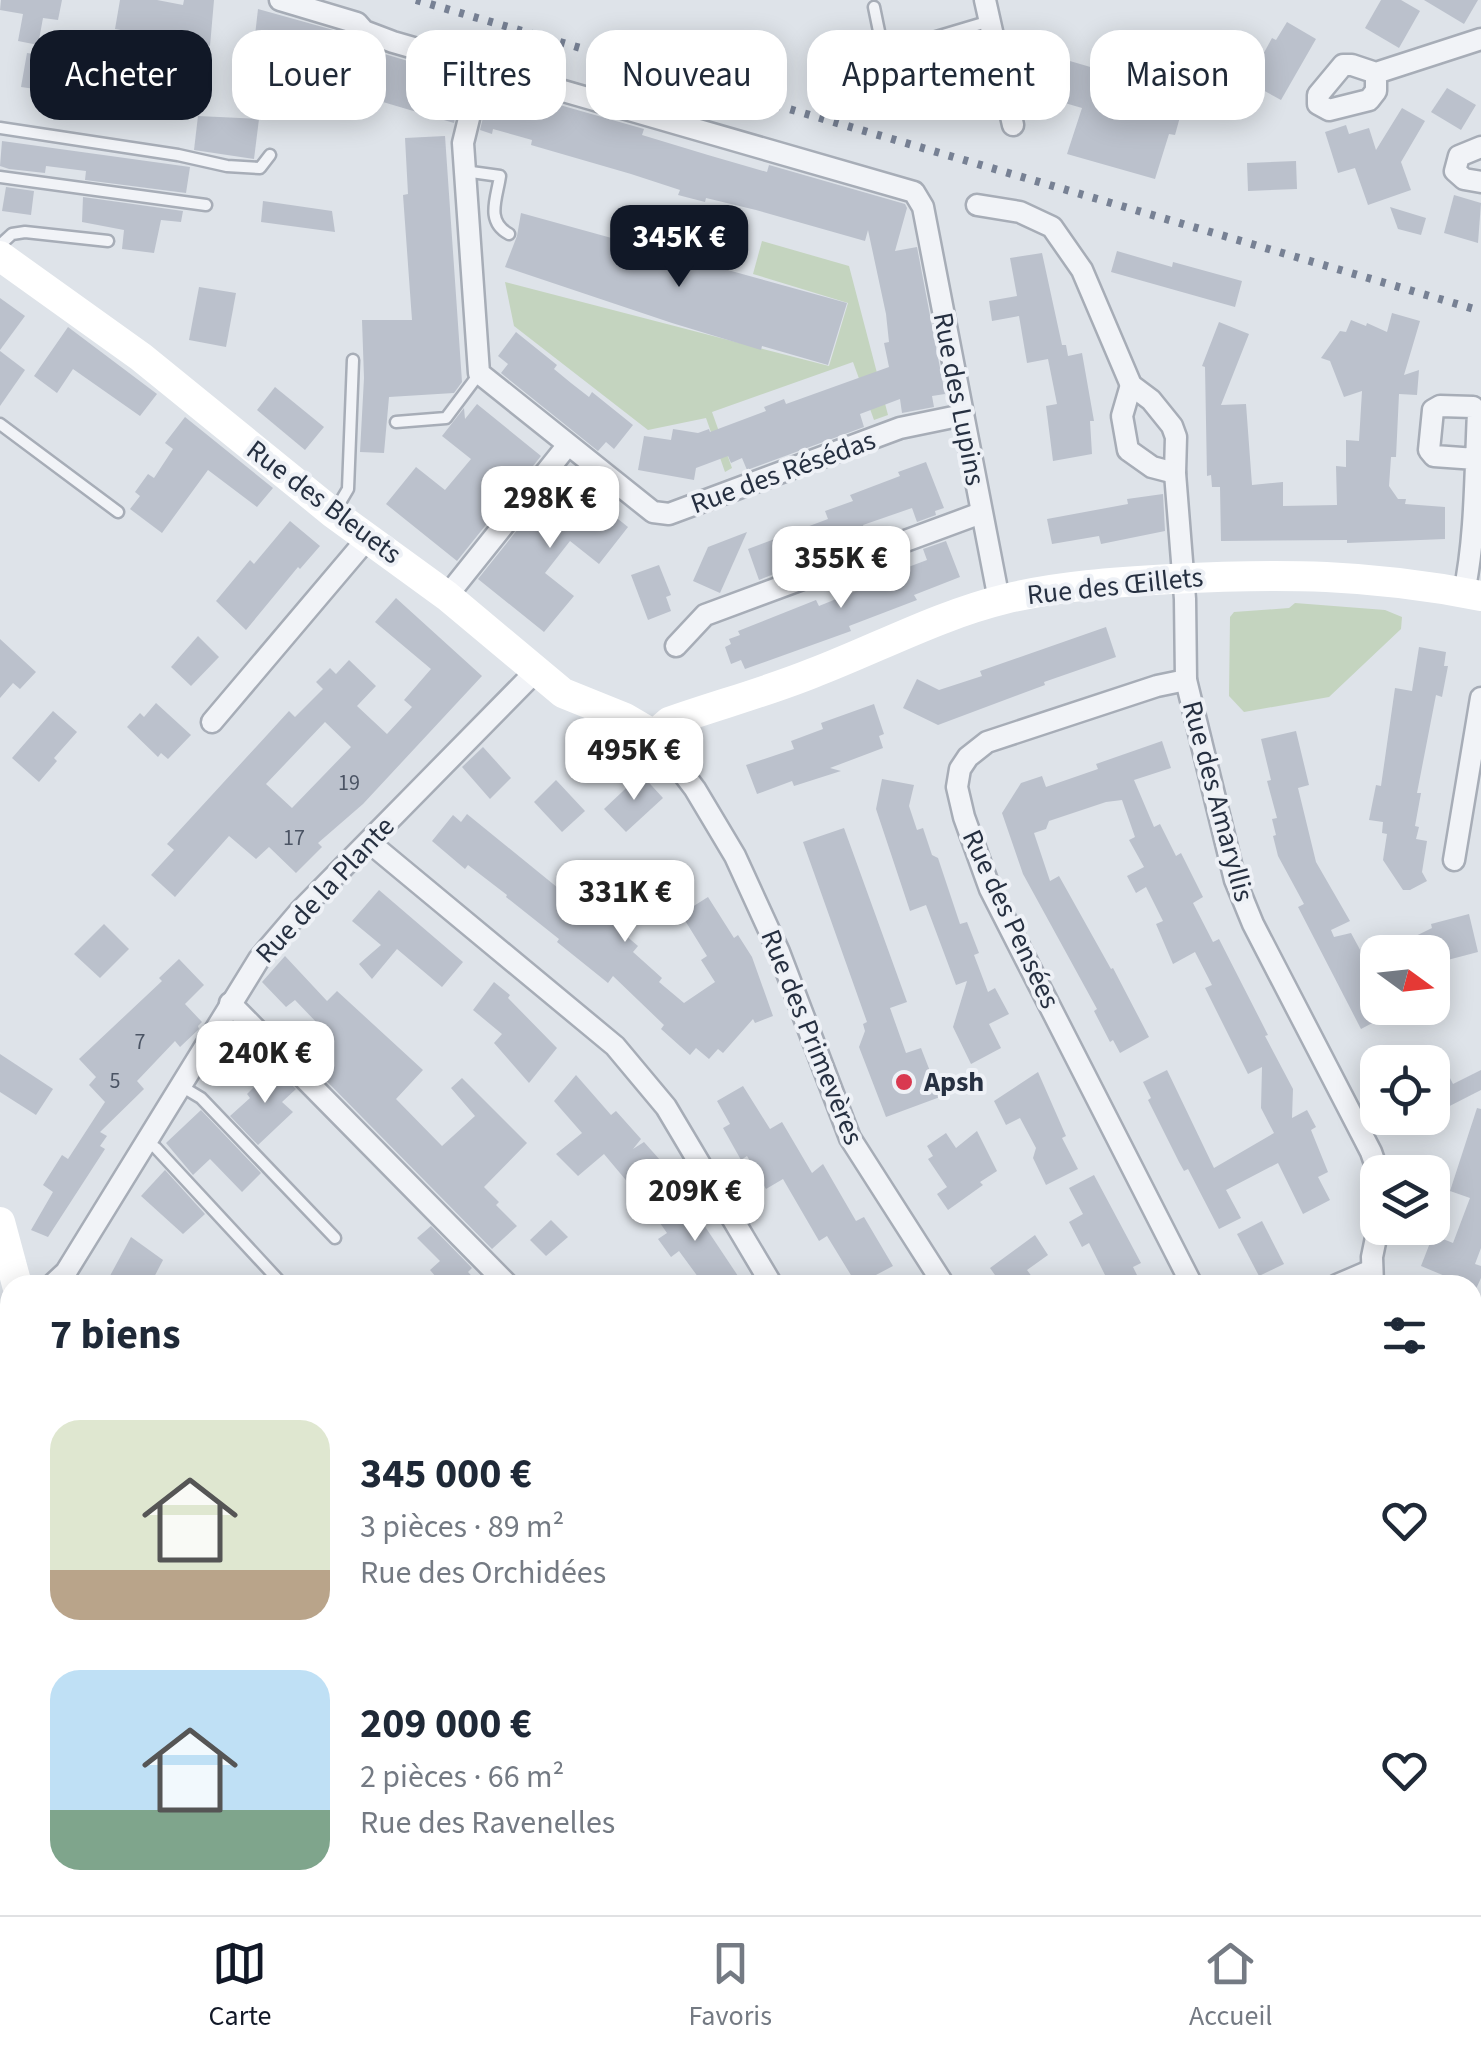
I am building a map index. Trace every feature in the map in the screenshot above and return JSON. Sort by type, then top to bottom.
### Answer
[{"type":"street","points":[[280,0],[357,23],[373,36],[406,46]]},
{"type":"street","points":[[985,0],[1013,125]]},
{"type":"street","points":[[1376,73],[1481,39]]},
{"type":"street","name":"Rue des Lupins","points":[[566,93],[910,190],[919,197],[1000,600]]},
{"type":"street","points":[[469,120],[463,143],[464,171],[479,373]]},
{"type":"street","points":[[1481,147],[1459,156],[1456,171],[1464,179],[1481,182]]},
{"type":"street","points":[[977,205],[1020,212],[1052,227],[1082,270],[1131,385],[1122,416],[1128,450],[1152,467],[1174,473]]},
{"type":"street","name":"Rue des Bleuets","points":[[0,256],[141,358],[333,513],[446,596],[563,693],[626,718],[654,735]]},
{"type":"street","name":"Rue des Résédas","points":[[479,373],[652,512],[669,514],[900,428],[963,415]]},
{"type":"street","name":"Rue des Amaryllis","points":[[1131,385],[1151,400],[1176,437],[1174,473],[1186,680],[1242,900],[1372,1155]]},
{"type":"street","points":[[446,596],[567,446]]},
{"type":"street","points":[[1472,594],[1476,460]]},
{"type":"street","points":[[676,646],[704,615],[981,513]]},
{"type":"street","points":[[212,722],[367,539]]},
{"type":"street","name":"Rue des Œillets","points":[[654,735],[669,722],[810,674],[1000,600],[1048,590],[1227,575],[1363,578],[1472,594]]},
{"type":"street","name":"Rue de la Plante","points":[[63,1275],[260,958],[300,911],[535,672]]},
{"type":"street","name":"Rue des Pensées","points":[[1186,680],[987,742],[968,757],[960,769],[957,787],[990,889],[1187,1275]]},
{"type":"street","points":[[1454,860],[1481,698]]},
{"type":"street","name":"Rue des Primevères","points":[[654,735],[695,788],[735,856],[780,952],[850,1138],[930,1275]]},
{"type":"street","points":[[369,842],[615,1046],[666,1106],[766,1275]]},
{"type":"street","points":[[230,1003],[498,1275]]},
{"type":"street","points":[[0,1222],[14,1275]]},
{"type":"street","points":[[1372,1275],[1376,1245]]},
{"type":"lane","points":[[874,6],[881,41],[888,47],[991,21]]},
{"type":"lane","points":[[0,128],[178,154],[227,166],[260,168],[270,155]]},
{"type":"lane","points":[[464,171],[500,176],[493,212],[497,225],[509,234]]},
{"type":"lane","points":[[0,177],[206,205]]},
{"type":"lane","points":[[0,246],[12,234],[25,232],[108,241]]},
{"type":"lane","points":[[333,513],[348,489],[353,360]]},
{"type":"lane","points":[[396,422],[446,418],[479,373]]},
{"type":"lane","points":[[0,424],[118,512]]},
{"type":"lane","points":[[181,1086],[201,1098],[335,1238]]},
{"type":"lane","points":[[146,1142],[156,1148],[274,1275]]},
{"type":"green space","points":[[762,241],[849,266],[888,415],[874,420],[853,362],[712,412],[732,468],[725,472],[706,418],[648,430],[514,326],[505,282],[829,366],[848,303],[753,274]]},
{"type":"green space","points":[[1295,603],[1385,610],[1402,617],[1401,629],[1329,697],[1244,712],[1229,696],[1230,617],[1234,612],[1289,608]]},
{"type":"building","points":[[1,0],[62,0],[58,20],[43,18],[41,30],[30,30],[30,43],[18,41],[23,14],[0,10]]},
{"type":"building","points":[[120,0],[183,5],[184,0],[214,0],[211,30],[115,29]]},
{"type":"building","points":[[1381,0],[1401,0],[1420,11],[1399,48],[1365,28]]},
{"type":"building","points":[[1424,0],[1478,0],[1464,24]]},
{"type":"building","points":[[258,9],[333,30],[256,30]]},
{"type":"building","points":[[1287,22],[1316,39],[1281,100],[1265,91],[1265,51],[1272,38],[1276,40]]},
{"type":"building","points":[[27,53],[30,53],[30,88],[21,87]]},
{"type":"building","points":[[386,54],[406,60],[406,109],[386,103]]},
{"type":"building","points":[[1070,61],[1090,67],[1090,120],[1179,120],[1175,135],[1169,134],[1155,179],[1067,154],[1082,108],[1070,105]]},
{"type":"building","points":[[1447,88],[1476,105],[1461,130],[1431,112]]},
{"type":"building","points":[[566,107],[586,112],[586,120],[612,120],[644,129],[642,135],[767,172],[769,165],[905,204],[895,251],[917,247],[945,394],[932,396],[934,407],[902,413],[900,399],[860,414],[864,427],[747,470],[742,458],[731,463],[728,456],[696,468],[694,480],[638,470],[644,436],[671,440],[673,429],[710,432],[766,411],[764,407],[784,399],[786,404],[889,367],[884,343],[889,342],[886,314],[868,230],[865,241],[756,210],[706,198],[705,202],[678,195],[680,190],[531,145],[532,140],[493,129],[492,134],[480,130],[482,120],[566,120]]},
{"type":"building","points":[[1402,108],[1425,121],[1401,162],[1411,190],[1368,205],[1355,168],[1338,173],[1325,132],[1346,125],[1349,134],[1369,128],[1376,150]]},
{"type":"building","points":[[212,117],[259,120],[254,159],[194,150],[198,120],[212,120]]},
{"type":"building","points":[[445,136],[462,382],[454,393],[389,397],[384,453],[360,452],[362,320],[412,320],[403,195],[408,194],[405,138]]},
{"type":"building","points":[[2,141],[190,167],[186,193],[85,180],[86,171],[46,166],[45,173],[9,169],[0,166]]},
{"type":"building","points":[[1296,161],[1297,189],[1248,191],[1247,163]]},
{"type":"building","points":[[6,187],[34,191],[31,215],[2,211]]},
{"type":"building","points":[[1454,195],[1481,203],[1478,243],[1444,233]]},
{"type":"building","points":[[83,197],[183,211],[181,222],[161,220],[154,253],[122,249],[124,230],[82,222]]},
{"type":"building","points":[[263,201],[332,211],[335,232],[261,222]]},
{"type":"building","points":[[1390,207],[1426,218],[1421,235],[1398,229]]},
{"type":"building","points":[[521,213],[847,303],[828,365],[672,323],[505,267]]},
{"type":"building","points":[[1117,251],[1242,281],[1235,307],[1111,272]]},
{"type":"building","points":[[1042,253],[1062,345],[1066,345],[1068,356],[1082,353],[1094,421],[1090,421],[1092,454],[1053,461],[1046,406],[1057,404],[1048,359],[1027,363],[1019,316],[992,321],[989,301],[1017,296],[1010,258]]},
{"type":"building","points":[[199,287],[236,293],[226,347],[189,340]]},
{"type":"building","points":[[0,298],[25,316],[0,350]]},
{"type":"building","points":[[1392,313],[1420,321],[1404,375],[1419,370],[1417,395],[1399,394],[1396,457],[1391,457],[1389,486],[1398,499],[1406,499],[1405,504],[1445,507],[1445,539],[1347,543],[1221,541],[1220,487],[1212,487],[1211,475],[1207,476],[1202,366],[1219,322],[1249,334],[1221,405],[1246,404],[1252,485],[1283,482],[1283,506],[1337,505],[1336,466],[1346,467],[1346,440],[1359,441],[1362,391],[1344,397],[1330,361],[1321,358],[1340,331],[1346,332],[1351,320],[1387,332]]},
{"type":"building","points":[[68,327],[157,394],[140,416],[73,369],[57,393],[34,376]]},
{"type":"building","points":[[516,332],[557,365],[554,369],[571,383],[589,397],[592,392],[633,425],[614,449],[606,442],[598,451],[501,373],[508,364],[498,356]]},
{"type":"building","points":[[0,351],[25,370],[0,406]]},
{"type":"building","points":[[275,387],[324,427],[305,450],[257,410]]},
{"type":"building","points":[[477,404],[541,456],[457,561],[386,504],[416,467],[445,490],[471,459],[442,436],[464,408],[465,419]]},
{"type":"building","points":[[185,417],[273,488],[257,507],[208,470],[162,533],[130,509],[140,496],[135,492],[148,474],[154,478],[173,449],[165,443]]},
{"type":"building","points":[[926,462],[944,508],[935,511],[936,515],[917,522],[912,508],[863,525],[868,539],[839,550],[835,537],[790,555],[794,566],[759,580],[748,549],[828,519],[825,511],[853,501],[850,495]]},
{"type":"building","points":[[562,474],[628,527],[599,564],[570,541],[545,573],[574,596],[544,632],[478,579]]},
{"type":"building","points":[[1163,494],[1165,531],[1101,544],[1099,536],[1052,544],[1047,519]]},
{"type":"building","points":[[290,521],[320,546],[246,630],[216,601]]},
{"type":"building","points":[[747,532],[720,593],[693,581],[708,547]]},
{"type":"building","points":[[946,541],[960,577],[914,595],[917,600],[849,626],[851,631],[745,669],[741,660],[731,664],[725,647],[731,644],[729,639],[740,635],[738,631],[816,600],[819,606],[856,591],[855,587],[927,560],[923,549]]},
{"type":"building","points":[[659,565],[671,595],[666,597],[671,611],[648,620],[631,575]]},
{"type":"building","points":[[396,598],[482,676],[363,804],[318,843],[322,847],[296,873],[269,847],[256,859],[229,836],[175,897],[151,875],[174,850],[167,844],[289,711],[295,717],[323,689],[316,682],[330,668],[336,674],[349,660],[376,686],[357,706],[387,734],[412,707],[404,700],[431,669],[375,622]],"holes":[[[325,722],[351,747],[292,808],[266,784]]]},
{"type":"building","points":[[1106,627],[1116,657],[938,725],[903,708],[917,679],[939,690],[982,676],[980,671]]},
{"type":"building","points":[[198,636],[219,657],[191,686],[171,667]]},
{"type":"building","points":[[0,639],[36,672],[20,689],[13,683],[0,698]]},
{"type":"building","points":[[1419,647],[1446,652],[1444,666],[1448,666],[1442,697],[1436,695],[1417,793],[1421,793],[1416,839],[1427,841],[1422,872],[1427,881],[1403,890],[1383,860],[1387,834],[1382,833],[1383,822],[1369,820],[1376,785],[1381,786],[1395,688],[1412,691]]},
{"type":"building","points":[[156,703],[191,735],[168,759],[161,753],[158,757],[127,727],[140,713],[144,717]]},
{"type":"building","points":[[874,704],[884,734],[879,736],[883,748],[830,768],[841,771],[794,786],[792,781],[757,794],[746,765],[794,749],[791,741],[823,729],[821,723]]},
{"type":"building","points":[[53,711],[77,732],[39,782],[12,758]]},
{"type":"building","points":[[1296,731],[1309,785],[1298,788],[1316,862],[1350,921],[1331,930],[1334,937],[1351,933],[1360,950],[1360,1025],[1369,1025],[1361,1029],[1298,907],[1304,904],[1278,856],[1272,819],[1277,818],[1261,739]]},
{"type":"building","points":[[1162,741],[1171,768],[1134,780],[1154,827],[1160,824],[1176,856],[1181,853],[1203,897],[1193,903],[1213,942],[1219,939],[1268,1035],[1265,1036],[1293,1089],[1292,1118],[1307,1110],[1316,1127],[1311,1130],[1328,1172],[1318,1177],[1330,1200],[1303,1214],[1278,1163],[1226,1190],[1241,1218],[1219,1229],[1148,1100],[1151,1098],[1143,1082],[1167,1070],[1214,1168],[1274,1133],[1261,1108],[1262,1067],[1248,1074],[1205,988],[1212,985],[1195,952],[1173,964],[1156,924],[1163,921],[1146,887],[1136,893],[1127,876],[1144,867],[1129,840],[1135,837],[1122,800],[1049,821],[1046,829],[1034,833],[1050,881],[1059,876],[1149,1037],[1120,1053],[1113,1040],[1110,1042],[1094,1011],[1097,1009],[1023,874],[1002,813],[1021,783],[1042,776],[1046,787]]},
{"type":"building","points":[[483,747],[511,778],[490,799],[462,767]]},
{"type":"building","points":[[641,774],[663,798],[626,832],[604,809]]},
{"type":"building","points":[[882,779],[914,785],[909,806],[917,830],[923,828],[932,855],[938,858],[960,924],[967,922],[988,992],[995,988],[1009,1014],[989,1024],[1001,1048],[971,1064],[953,1027],[967,981],[956,985],[926,905],[910,911],[876,809]]},
{"type":"building","points":[[556,780],[585,811],[562,832],[534,802]]},
{"type":"building","points":[[467,814],[558,888],[563,882],[638,946],[633,952],[684,1003],[715,982],[701,960],[707,956],[681,914],[708,897],[734,938],[738,935],[752,957],[773,1016],[755,1023],[753,1019],[723,1053],[718,1049],[709,1059],[696,1048],[690,1055],[613,976],[608,983],[507,895],[468,865],[465,869],[432,841],[453,815],[461,822]]},
{"type":"building","points":[[844,828],[907,1002],[890,1008],[906,1053],[921,1048],[940,1097],[886,1117],[859,1047],[865,1031],[863,1024],[867,1022],[803,842]]},
{"type":"building","points":[[379,890],[463,962],[442,987],[397,949],[372,979],[359,964],[381,945],[352,921]]},
{"type":"building","points":[[1469,914],[1478,952],[1450,959],[1450,935],[1418,935],[1432,928],[1431,924]]},
{"type":"building","points":[[104,924],[129,949],[100,978],[74,954]]},
{"type":"building","points":[[285,956],[327,1001],[337,991],[423,1070],[396,1099],[442,1146],[475,1116],[451,1088],[462,1078],[527,1143],[484,1187],[517,1226],[492,1249],[295,1049],[319,1025],[295,1000],[286,1007],[262,982]]},
{"type":"building","points":[[179,959],[204,985],[185,1004],[202,1022],[199,1029],[180,1047],[175,1041],[137,1081],[144,1089],[100,1132],[107,1136],[100,1146],[105,1149],[48,1237],[31,1230],[53,1192],[43,1185],[62,1155],[68,1159],[105,1102],[89,1085],[96,1077],[79,1059],[162,981],[159,978]]},
{"type":"building","points":[[494,982],[557,1048],[529,1083],[494,1043],[502,1034],[473,1010]]},
{"type":"building","points":[[0,1054],[53,1089],[36,1115],[0,1092]]},
{"type":"building","points":[[272,1065],[296,1089],[282,1102],[293,1112],[258,1145],[230,1116],[250,1098],[247,1094],[255,1086],[253,1083]]},
{"type":"building","points":[[1481,1070],[1481,1090],[1450,1106],[1450,1078],[1453,1084]]},
{"type":"building","points":[[1038,1072],[1078,1169],[1046,1185],[1033,1158],[1036,1148],[1020,1118],[1006,1125],[994,1101]]},
{"type":"building","points":[[576,1075],[611,1115],[616,1111],[641,1139],[633,1149],[644,1142],[660,1160],[630,1185],[604,1154],[578,1176],[556,1154],[582,1133],[554,1101]]},
{"type":"building","points":[[743,1086],[770,1129],[782,1122],[812,1173],[823,1164],[856,1221],[864,1217],[893,1266],[876,1275],[851,1275],[827,1236],[819,1241],[783,1179],[766,1189],[747,1156],[741,1160],[723,1128],[730,1124],[717,1101]]},
{"type":"building","points":[[1477,1108],[1481,1109],[1481,1248],[1475,1264],[1481,1266],[1481,1275],[1442,1275],[1421,1266],[1429,1245],[1453,1243],[1470,1198],[1450,1191]]},
{"type":"building","points":[[201,1110],[261,1173],[242,1192],[210,1159],[193,1175],[166,1143]]},
{"type":"building","points":[[977,1131],[997,1171],[948,1210],[937,1194],[947,1187],[928,1159],[933,1156],[927,1146],[946,1133],[956,1148]]},
{"type":"building","points":[[165,1170],[205,1214],[183,1234],[141,1196]]},
{"type":"building","points":[[1094,1175],[1141,1263],[1133,1267],[1137,1275],[1105,1275],[1089,1243],[1082,1247],[1069,1222],[1083,1214],[1069,1188]]},
{"type":"building","points":[[678,1195],[690,1212],[694,1210],[737,1275],[697,1275],[679,1251],[671,1257],[658,1239],[667,1233],[653,1213]]},
{"type":"building","points":[[551,1220],[568,1237],[546,1256],[530,1240]]},
{"type":"building","points":[[1262,1221],[1284,1264],[1258,1275],[1237,1234]]},
{"type":"building","points":[[431,1226],[472,1268],[468,1272],[471,1275],[434,1275],[430,1270],[440,1261],[417,1238]]},
{"type":"building","points":[[1035,1235],[1048,1255],[1027,1270],[1031,1275],[995,1275],[990,1268]]},
{"type":"building","points":[[131,1237],[163,1260],[155,1275],[110,1275]]},
{"type":"railway","points":[[416,0],[1481,311]]},
{"type":"place","name":"Apsh","points":[[904,1082]]}]
